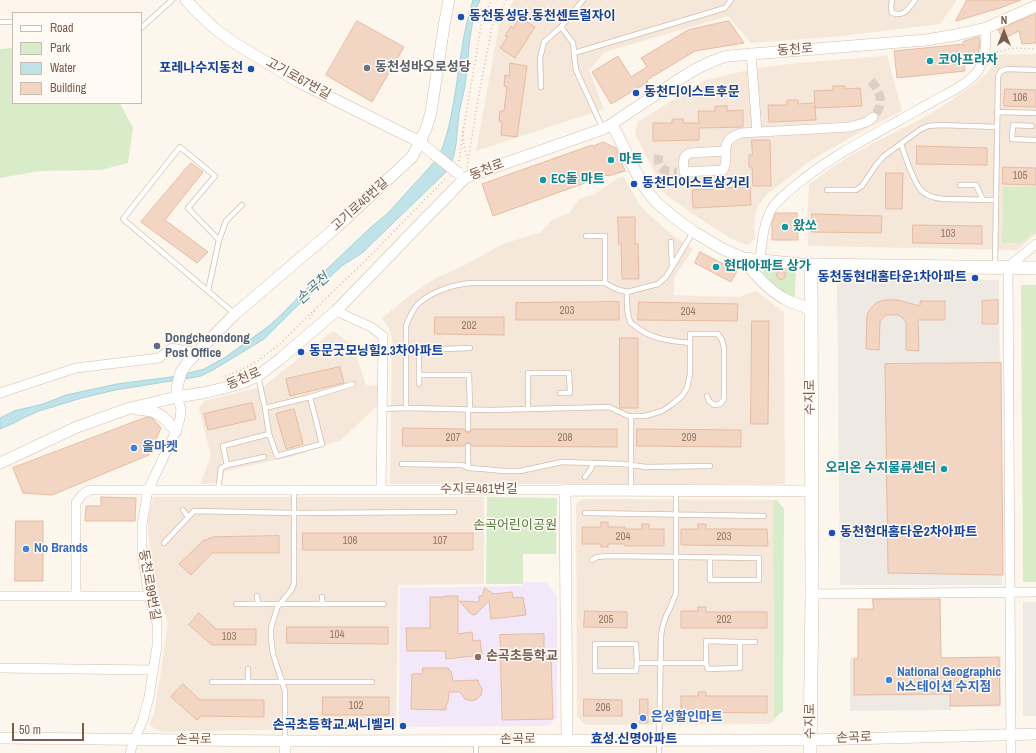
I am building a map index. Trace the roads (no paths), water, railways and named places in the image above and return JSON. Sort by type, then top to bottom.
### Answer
[{"type":"main road","points":[[811,265],[1036,268]]},
{"type":"main road","name":"수지로","points":[[810,753],[812,594],[811,265]]},
{"type":"street","name":"고기로67번길","points":[[186,0],[214,28],[233,42],[297,82],[420,142],[458,172]]},
{"type":"street","name":"고기로45번길","points":[[177,397],[177,387],[181,372],[196,353],[235,314],[339,225],[412,157],[420,142],[431,112],[449,0]]},
{"type":"street","name":"동천로","points":[[0,463],[77,427],[130,408],[224,388],[242,383],[258,376],[336,311],[422,221],[458,172],[472,175],[607,126],[681,78],[704,64],[716,59],[728,56],[926,40],[986,28],[1036,6]]},
{"type":"street","points":[[760,260],[764,226],[772,208],[797,184],[815,170],[844,151],[901,120],[964,83],[973,76],[979,69],[983,60],[986,28]]},
{"type":"street","points":[[751,54],[757,132]]},
{"type":"street","points":[[725,151],[690,153],[684,158],[680,172],[723,170],[726,166],[726,145],[735,135],[741,133],[850,127],[867,122],[873,117]]},
{"type":"street","points":[[607,126],[646,191],[657,203],[694,232],[721,248],[743,258],[811,265]]},
{"type":"street","points":[[1011,753],[1008,267],[1036,244]]},
{"type":"street","points":[[743,258],[754,273],[769,288],[785,299],[811,310]]},
{"type":"street","points":[[336,311],[371,327],[382,336],[381,490]]},
{"type":"street","points":[[0,393],[76,368],[159,358],[172,348],[196,353]]},
{"type":"street","name":"동천로99번길","points":[[130,753],[143,720],[149,697],[157,646],[157,623],[149,596],[142,552],[142,524],[148,490],[176,431],[180,419],[181,409],[177,397]]},
{"type":"street","points":[[130,408],[153,411],[163,417],[176,431]]},
{"type":"street","name":"수지로461번길","points":[[76,595],[76,503],[82,495],[89,490],[811,491]]},
{"type":"street","points":[[565,490],[567,740]]},
{"type":"street","points":[[812,594],[1036,592]]},
{"type":"street","points":[[0,596],[149,596]]},
{"type":"street","points":[[0,668],[153,670]]},
{"type":"street","name":"손곡로","points":[[0,738],[285,741],[810,740],[1036,734]]},
{"type":"street","points":[[285,741],[285,753]]},
{"type":"lane","points":[[142,27],[172,0]]},
{"type":"lane","points":[[541,87],[540,58],[544,42],[561,27],[583,0]]},
{"type":"lane","points":[[574,53],[726,8],[731,0]]},
{"type":"lane","points":[[892,0],[892,13],[898,14],[906,12],[915,0]]},
{"type":"lane","points":[[0,22],[12,22]]},
{"type":"lane","points":[[561,27],[573,43],[576,70],[607,126]]},
{"type":"lane","points":[[995,267],[998,76],[1001,71],[1007,69],[1036,70]]},
{"type":"lane","points":[[997,112],[1036,113]]},
{"type":"lane","points":[[1032,126],[1013,125],[1012,139],[1036,140]]},
{"type":"lane","points":[[827,190],[856,190],[862,186],[884,156],[928,126],[997,127]]},
{"type":"lane","points":[[901,144],[916,183],[921,190],[927,194],[935,198],[943,199],[996,200]]},
{"type":"lane","points":[[219,240],[188,208],[215,176],[180,147],[123,219],[235,314]]},
{"type":"lane","points":[[960,185],[976,185],[984,200]]},
{"type":"lane","points":[[208,291],[219,240],[226,220],[242,205]]},
{"type":"lane","points":[[406,408],[406,326],[412,310],[424,299],[440,291],[462,284],[605,284],[627,292],[658,284],[666,277],[694,232]]},
{"type":"lane","points":[[586,236],[604,236],[605,284]]},
{"type":"lane","points":[[671,242],[672,267]]},
{"type":"lane","points":[[627,292],[630,322],[638,329],[657,338],[690,343]]},
{"type":"lane","points":[[382,409],[609,408],[628,416],[645,416],[662,411],[682,396],[687,388],[690,374],[690,334],[718,334],[722,340],[724,348],[724,399],[720,404],[714,405],[709,401],[707,396]]},
{"type":"lane","points":[[419,384],[419,350],[470,348]]},
{"type":"lane","points":[[528,409],[528,373],[569,373],[570,393],[560,393]]},
{"type":"lane","points":[[419,375],[469,375],[468,429]]},
{"type":"lane","points":[[258,376],[269,434],[277,456],[322,444],[310,397]]},
{"type":"lane","points":[[265,408],[354,384]]},
{"type":"lane","points":[[631,416],[631,490]]},
{"type":"lane","points":[[227,465],[223,446],[269,434]]},
{"type":"lane","points":[[468,446],[468,468]]},
{"type":"lane","points":[[218,490],[221,468],[227,465],[264,457]]},
{"type":"lane","points":[[402,464],[462,464],[468,468],[483,468],[504,471],[520,471],[562,462],[646,467],[710,466]]},
{"type":"lane","points":[[586,477],[593,463]]},
{"type":"lane","points":[[285,741],[285,691],[273,654],[271,628],[280,604],[292,589],[294,583],[294,490]]},
{"type":"lane","points":[[659,753],[661,636],[662,627],[676,593],[676,490]]},
{"type":"lane","points":[[183,510],[188,517]]},
{"type":"lane","points":[[164,543],[194,511],[294,513],[454,512]]},
{"type":"lane","points":[[585,514],[764,516]]},
{"type":"lane","points":[[592,560],[597,557],[607,556],[710,557],[759,558],[759,580],[710,580],[710,557]]},
{"type":"lane","points":[[257,596],[258,604]]},
{"type":"lane","points":[[322,597],[322,604]]},
{"type":"lane","points":[[236,604],[384,604]]},
{"type":"lane","points":[[740,642],[740,668],[708,669],[706,663],[706,641],[755,642]]},
{"type":"lane","points":[[595,644],[636,644],[637,663],[636,672],[595,672],[595,644]]},
{"type":"lane","points":[[637,663],[706,663]]},
{"type":"lane","points":[[248,669],[248,681]]},
{"type":"lane","points":[[212,682],[372,682]]},
{"type":"lane","points":[[476,741],[476,753]]},
{"type":"water","name":"손곡천","points":[[473,0],[480,0],[476,9],[472,28],[454,156],[448,170],[362,253],[343,265],[294,309],[264,339],[201,376],[115,390],[82,398],[39,411],[0,429],[0,418],[14,411],[43,404],[66,395],[117,384],[171,377],[204,369],[224,358],[269,326],[369,229],[388,213],[437,159],[444,144],[449,127],[464,35]]},
{"type":"tunnel","points":[[871,81],[878,90],[880,99],[879,108],[873,117]]},
{"type":"tunnel","points":[[659,155],[658,160],[662,169],[677,172]]},
{"type":"place","name":"동천동성당.동천센트럴자이","points":[[461,17]]},
{"type":"place","name":"코아프라자","points":[[930,61]]},
{"type":"place","name":"동천성바오로성당","points":[[367,68]]},
{"type":"place","name":"포레나수지동천","points":[[251,69]]},
{"type":"place","name":"동천디이스트후문","points":[[636,93]]},
{"type":"place","name":"마트","points":[[611,160]]},
{"type":"place","name":"EC돌 마트","points":[[543,180]]},
{"type":"place","name":"동천디이스트삼거리","points":[[634,184]]},
{"type":"place","name":"왔쏘","points":[[785,227]]},
{"type":"place","name":"현대아파트 상가","points":[[716,267]]},
{"type":"place","name":"동천동현대홈타운1차아파트","points":[[975,278]]},
{"type":"place","name":"Dongcheondong Post Office","points":[[157,346]]},
{"type":"place","name":"동문굿모닝힐2.3차아파트","points":[[301,352]]},
{"type":"place","name":"올마켓","points":[[134,448]]},
{"type":"place","name":"오리온 수지물류센터","points":[[944,469]]},
{"type":"place","name":"동천현대홈타운2차아파트","points":[[832,533]]},
{"type":"place","name":"No Brands","points":[[26,549]]},
{"type":"place","name":"손곡초등학교","points":[[478,657]]},
{"type":"place","name":"National Geographic N스테이션 수지점","points":[[889,680]]},
{"type":"place","name":"은성할인마트","points":[[643,718]]},
{"type":"place","name":"손곡초등학교.써니벨리","points":[[403,726]]},
{"type":"place","name":"효성.신명아파트","points":[[634,726]]},
{"type":"park label","name":"손곡어린이공원","points":[[515,526]]}]
